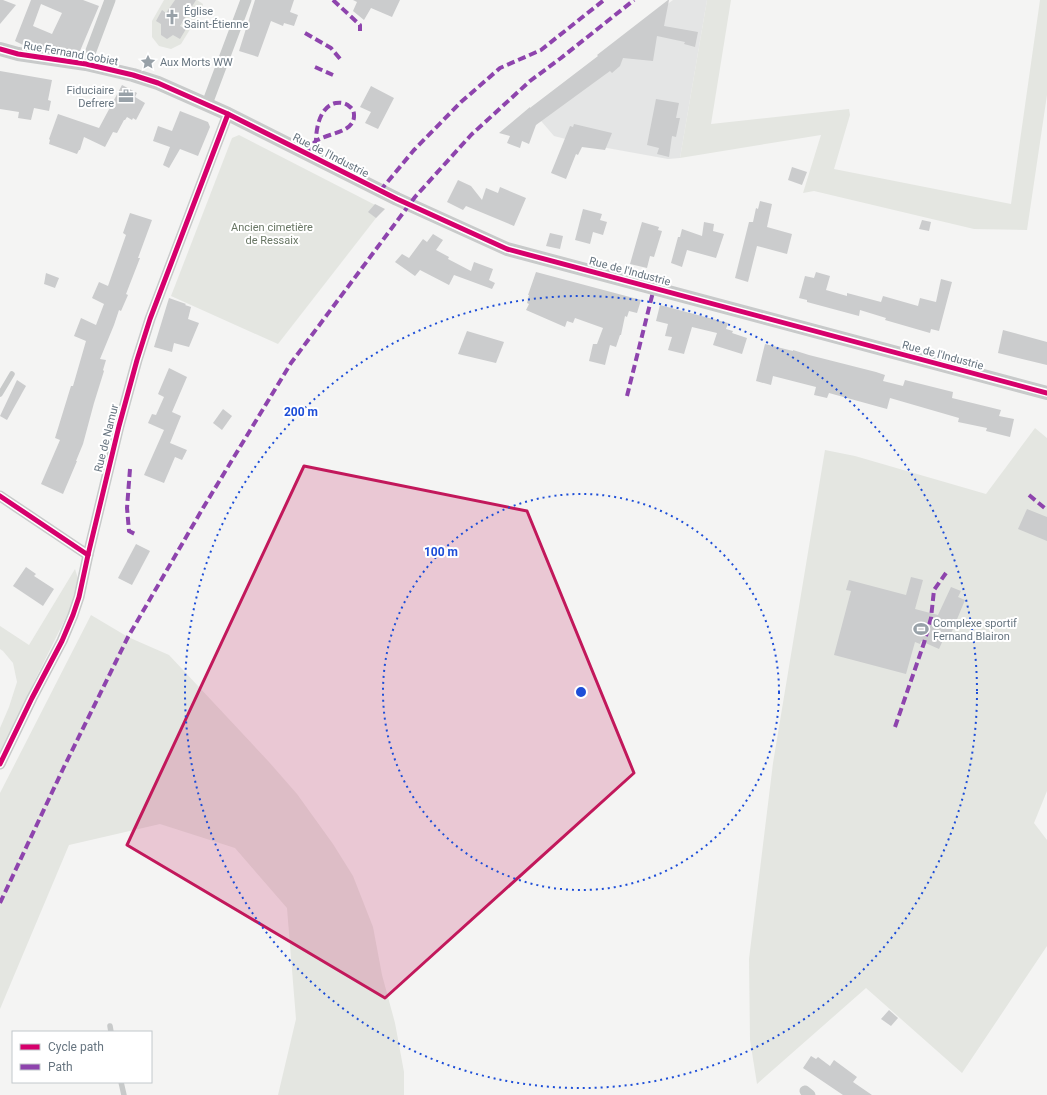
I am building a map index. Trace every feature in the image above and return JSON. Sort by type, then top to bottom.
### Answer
[{"type":"street","points":[[86,64],[110,0]]},
{"type":"street","points":[[207,104],[246,0]]},
{"type":"street","name":"Rue Fernand Gobiet","points":[[0,49],[18,54],[86,64],[132,74],[158,83],[228,114]]},
{"type":"street","name":"Rue de l'Industrie","points":[[228,114],[397,199],[507,249],[1047,393]]},
{"type":"street","name":"Rue de Namur","points":[[0,764],[62,641],[73,615],[79,597],[119,426],[139,353],[150,319],[228,114]]},
{"type":"street","points":[[0,496],[88,555]]},
{"type":"lane","points":[[0,394],[12,374]]},
{"type":"lane","points":[[121,1083],[124,1095]]},
{"type":"highlighted area","points":[[304,466],[527,511],[634,773],[385,998],[127,845]]},
{"type":"shaded area","points":[[673,0],[707,0],[680,158],[668,159],[585,144],[554,136],[530,108]]},
{"type":"green space","points":[[164,0],[197,0],[203,4],[202,10],[181,44],[171,49],[159,46],[152,37],[152,21]]},
{"type":"green space","points":[[707,0],[731,0],[711,124],[849,109],[850,115],[834,169],[1011,204],[1040,0],[1047,0],[1047,95],[1027,230],[974,229],[814,191],[803,193],[821,135],[680,158]]},
{"type":"green space","name":"Ancien cimetière de Ressaix","points":[[239,135],[383,209],[278,344],[171,296],[232,138]]},
{"type":"green space","name":"Complexe sportif Fernand Blairon","points":[[1035,428],[1047,438],[1047,791],[1034,823],[1047,840],[1047,946],[962,1073],[866,988],[757,1084],[750,1040],[749,959],[773,763],[825,450],[855,456],[986,494]]},
{"type":"green space","points":[[75,569],[79,582],[70,609],[0,754],[0,728],[17,682],[13,663],[0,649],[0,626],[29,645]]},
{"type":"green space","points":[[91,615],[128,637],[169,655],[297,794],[333,844],[353,876],[373,927],[382,975],[395,1023],[404,1072],[404,1095],[278,1095],[296,1019],[287,908],[235,848],[160,824],[69,845],[0,1009],[0,793]]},
{"type":"building","points":[[0,0],[16,5],[0,24]]},
{"type":"building","points":[[31,0],[83,0],[99,6],[80,51],[76,54],[25,46],[15,41]],"holes":[[[41,4],[62,13],[52,34],[33,26]]]},
{"type":"building","name":"Église Saint-Étienne","points":[[175,0],[196,0],[180,26],[186,29],[180,39],[173,35],[167,39],[161,35],[161,24],[156,21],[162,10],[166,13]]},
{"type":"building","points":[[255,0],[294,0],[290,12],[298,15],[294,26],[284,23],[283,26],[271,21],[258,57],[239,51]]},
{"type":"building","points":[[353,0],[400,0],[392,17],[371,8],[364,20],[353,11],[357,2]]},
{"type":"building","points":[[668,0],[664,26],[698,32],[695,47],[684,44],[685,42],[657,36],[653,61],[623,58],[620,66],[612,73],[610,71],[536,125],[529,144],[522,141],[520,148],[507,143],[510,136],[499,133],[530,107],[598,56],[597,55]]},
{"type":"building","points":[[0,71],[52,80],[48,100],[51,101],[49,111],[34,108],[31,120],[18,118],[19,112],[0,109]]},
{"type":"building","points":[[122,85],[137,93],[135,97],[145,103],[136,120],[133,118],[132,120],[127,117],[117,133],[113,132],[105,147],[84,137],[80,150],[77,154],[49,144],[49,139],[58,114],[99,128]]},
{"type":"building","points":[[371,86],[394,98],[378,129],[365,123],[371,112],[360,107]]},
{"type":"building","points":[[656,99],[679,103],[676,118],[680,118],[676,137],[672,136],[669,157],[657,154],[659,148],[647,145]]},
{"type":"building","points":[[180,111],[208,122],[210,127],[198,156],[180,149],[169,168],[163,165],[170,147],[153,141],[158,126],[172,131]]},
{"type":"building","points":[[574,124],[612,133],[605,150],[582,147],[578,155],[576,154],[566,179],[551,173],[570,126],[573,127]]},
{"type":"building","points":[[792,167],[807,172],[802,185],[788,180]]},
{"type":"building","points":[[458,180],[471,186],[482,200],[486,188],[498,193],[500,187],[526,198],[514,226],[466,206],[463,210],[447,202]]},
{"type":"building","points":[[760,201],[772,204],[767,227],[792,234],[787,254],[757,246],[748,282],[735,278],[749,222],[753,222],[756,208],[758,209]]},
{"type":"building","points":[[375,204],[385,209],[376,218],[368,212]]},
{"type":"building","points":[[583,209],[602,214],[600,220],[607,222],[603,235],[593,232],[590,244],[575,240]]},
{"type":"building","points":[[130,213],[152,220],[138,258],[140,258],[126,294],[128,295],[121,311],[119,310],[100,359],[106,360],[104,371],[83,444],[63,494],[41,484],[60,440],[55,438],[71,386],[73,386],[86,341],[74,336],[81,318],[96,325],[104,304],[92,298],[99,282],[108,286],[126,235],[123,233]]},
{"type":"building","points":[[922,220],[931,222],[929,231],[919,229]]},
{"type":"building","points":[[642,222],[659,227],[658,230],[662,231],[654,257],[650,256],[647,268],[630,264]]},
{"type":"building","points":[[704,222],[714,224],[713,231],[724,234],[716,258],[687,250],[682,267],[671,263],[678,237],[680,237],[682,229],[702,236]]},
{"type":"building","points":[[550,233],[563,236],[560,249],[546,246]]},
{"type":"building","points":[[433,234],[443,240],[436,250],[449,257],[448,259],[471,271],[474,262],[493,269],[489,280],[495,283],[492,289],[454,275],[449,285],[420,270],[415,276],[395,262],[402,254],[409,258],[423,239],[427,242]]},
{"type":"building","points":[[536,272],[641,300],[637,313],[629,311],[627,317],[625,316],[621,335],[616,347],[610,345],[605,365],[589,361],[593,344],[597,344],[603,328],[575,318],[573,323],[567,321],[565,327],[526,310],[529,304],[527,303],[528,295]]},
{"type":"building","points":[[816,272],[830,276],[826,290],[847,296],[847,293],[881,302],[883,296],[918,306],[920,298],[936,302],[941,279],[952,282],[939,331],[931,329],[930,333],[885,320],[886,318],[860,310],[859,316],[807,302],[807,300],[799,298],[805,276],[814,278]]},
{"type":"building","points":[[46,273],[59,278],[55,288],[44,284]]},
{"type":"building","points":[[169,298],[191,307],[188,319],[199,323],[189,347],[174,343],[172,352],[154,347]]},
{"type":"building","points":[[660,305],[728,323],[726,329],[733,331],[732,333],[747,338],[742,354],[713,345],[717,333],[692,327],[684,354],[668,350],[672,337],[665,336],[668,324],[656,321]]},
{"type":"building","points":[[1003,330],[1047,342],[1047,365],[998,353]]},
{"type":"building","points":[[467,331],[504,342],[496,363],[458,354]]},
{"type":"building","points":[[765,344],[876,372],[885,375],[883,381],[903,386],[905,380],[953,392],[952,398],[1001,410],[999,416],[1014,419],[1010,437],[986,431],[987,428],[958,422],[959,418],[890,398],[887,409],[829,393],[827,398],[814,395],[816,387],[773,376],[771,385],[756,381]]},
{"type":"building","points":[[169,368],[187,377],[172,412],[181,416],[170,443],[187,450],[182,460],[175,457],[164,483],[144,475],[164,430],[148,423],[152,414],[156,415],[164,397],[158,394]]},
{"type":"building","points":[[17,380],[26,386],[7,420],[0,416]]},
{"type":"building","points":[[223,409],[232,416],[222,430],[213,423]]},
{"type":"building","points":[[1027,509],[1047,517],[1047,541],[1018,529]]},
{"type":"building","points":[[136,544],[150,551],[132,585],[118,578]]},
{"type":"building","points":[[26,567],[36,574],[34,576],[54,589],[43,606],[13,586]]},
{"type":"building","points":[[911,577],[923,580],[915,609],[938,615],[951,587],[961,591],[958,597],[965,600],[948,641],[943,640],[939,649],[921,641],[920,644],[915,642],[906,674],[834,655],[851,591],[846,590],[849,580],[906,595]]},
{"type":"building","points":[[889,1010],[898,1018],[891,1026],[881,1019]]},
{"type":"building","points":[[811,1056],[816,1059],[818,1057],[830,1066],[834,1060],[857,1077],[853,1082],[872,1095],[843,1095],[803,1068]]},
{"type":"marked path","points":[[333,0],[360,25],[360,31]]},
{"type":"marked path","points":[[380,191],[414,150],[461,102],[500,68],[541,50],[604,0]]},
{"type":"marked path","points":[[0,903],[63,769],[128,637],[203,508],[291,363],[415,197],[471,135],[530,81],[634,0]]},
{"type":"marked path","points":[[305,33],[331,48],[341,60]]},
{"type":"marked path","points":[[315,67],[333,75]]},
{"type":"marked path","points":[[306,153],[316,141],[340,132],[350,126],[354,115],[352,109],[343,103],[336,103],[326,108],[318,124],[316,141]]},
{"type":"marked path","points":[[627,396],[654,288]]},
{"type":"marked path","points":[[130,469],[127,508],[129,531],[135,534]]},
{"type":"marked path","points":[[1029,495],[1047,510]]},
{"type":"marked path","points":[[895,727],[924,643],[931,618],[934,590],[946,573]]},
{"type":"cycle path","points":[[0,49],[18,54],[86,64],[133,75],[158,83],[228,114],[397,199],[507,249],[1047,393]]},
{"type":"cycle path","points":[[0,764],[62,641],[73,615],[79,597],[119,426],[137,360],[150,319],[228,114]]},
{"type":"cycle path","points":[[0,496],[88,555]]},
{"type":"place","name":"Église Saint-Étienne","points":[[172,17]]},
{"type":"place","name":"Aux Morts WW","points":[[148,62]]},
{"type":"place","name":"Fiduciaire Defrere","points":[[126,96]]},
{"type":"place","name":"Complexe sportif Fernand Blairon","points":[[921,629]]}]
